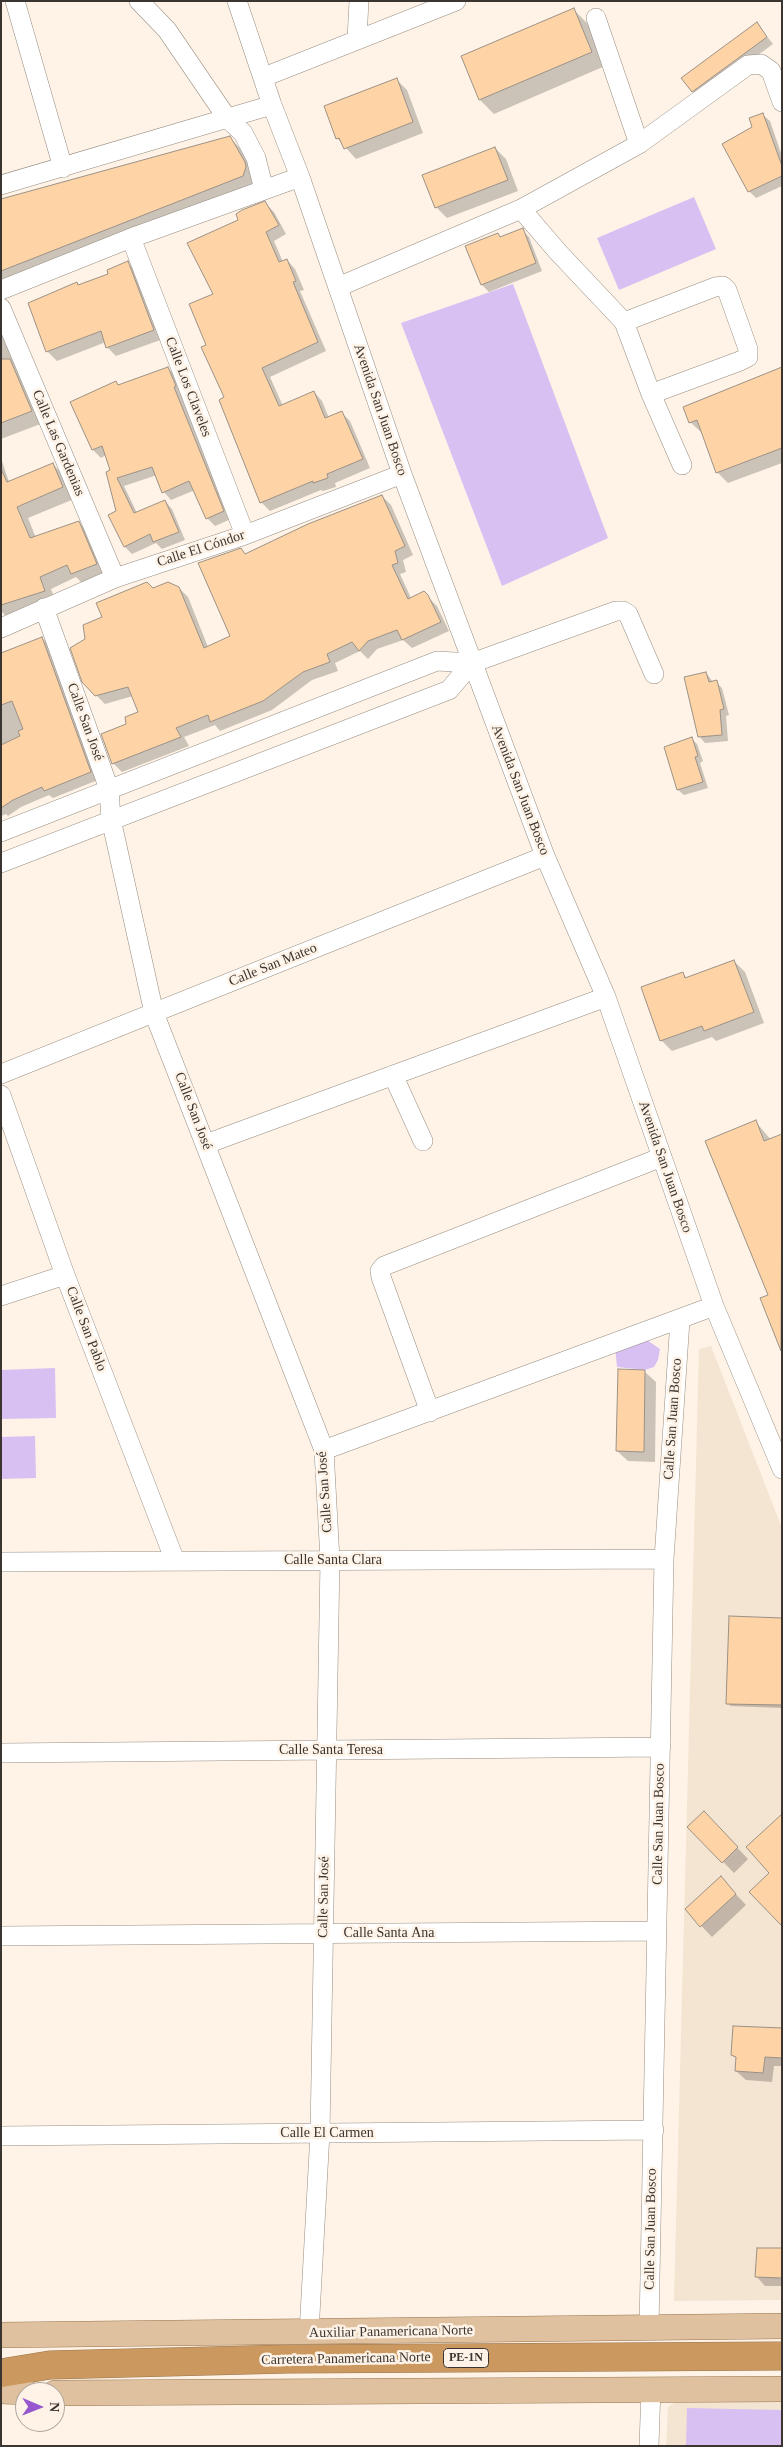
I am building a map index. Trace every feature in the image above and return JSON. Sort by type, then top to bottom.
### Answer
[{"type":"highway","name":"Carretera Panamericana Norte","points":[[1,2355],[150,2362]]},
{"type":"highway","name":"Carretera Panamericana Norte","points":[[1,2373],[50,2365],[150,2362],[307,2359],[782,2356]]},
{"type":"main road","name":"Auxiliar Panamericana Norte","points":[[1,2335],[309,2333],[782,2326]]},
{"type":"main road","points":[[65,2394],[651,2388],[782,2389]]},
{"type":"main road","points":[[1,2391],[15,2392]]},
{"type":"street","points":[[15,1],[63,168]]},
{"type":"street","points":[[140,1],[167,30],[227,118],[243,133],[256,158],[264,190]]},
{"type":"street","name":"Avenida San Juan Bosco","points":[[237,1],[272,105],[300,177],[402,474],[472,663],[545,856],[606,997],[714,1306],[782,1469]]},
{"type":"street","points":[[357,39],[359,1]]},
{"type":"street","points":[[264,77],[456,1]]},
{"type":"street","points":[[596,18],[639,144]]},
{"type":"street","points":[[338,287],[521,209],[639,144],[748,65],[762,64],[771,71],[782,102]]},
{"type":"street","points":[[1,185],[272,105]]},
{"type":"street","points":[[1,290],[131,238],[300,177]]},
{"type":"street","points":[[521,209],[558,252],[624,322],[651,394],[682,465]]},
{"type":"street","name":"Calle Los Claveles","points":[[131,238],[245,535]]},
{"type":"street","points":[[624,322],[715,287],[723,286],[727,290],[748,349],[748,357],[740,362],[651,394]]},
{"type":"street","name":"Calle Las Gardenias","points":[[1,308],[115,578]]},
{"type":"street","name":"Calle El Cóndor","points":[[1,628],[115,578],[245,535],[402,474]]},
{"type":"street","name":"Calle San José","points":[[44,608],[109,789],[111,819],[154,1013],[324,1450],[330,1560],[320,2133],[309,2333]]},
{"type":"street","points":[[1,832],[437,661],[472,663],[616,611],[623,611],[628,614],[654,674]]},
{"type":"street","points":[[1,863],[449,690],[472,663]]},
{"type":"street","name":"Calle San Mateo","points":[[1,1074],[545,856]]},
{"type":"street","points":[[206,1144],[606,997]]},
{"type":"street","points":[[393,1076],[423,1141]]},
{"type":"street","name":"Calle San Pablo","points":[[1,1095],[65,1275],[175,1561]]},
{"type":"street","points":[[430,1412],[381,1277],[380,1271],[384,1266],[662,1157]]},
{"type":"street","points":[[1,1296],[65,1275]]},
{"type":"street","points":[[324,1450],[714,1306]]},
{"type":"street","name":"Calle San Juan Bosco","points":[[649,2328],[664,1559],[680,1320]]},
{"type":"street","name":"Calle Santa Clara","points":[[1,1562],[664,1559]]},
{"type":"street","name":"Calle Santa Teresa","points":[[1,1753],[661,1747]]},
{"type":"street","name":"Calle Santa Ana","points":[[1,1936],[657,1931]]},
{"type":"street","name":"Calle El Carmen","points":[[1,2136],[654,2130]]},
{"type":"street","points":[[649,2446],[651,2388]]},
{"type":"shaded area","points":[[694,197],[716,249],[619,290],[597,238]]},
{"type":"shaded area","points":[[513,284],[608,538],[502,586],[401,323]]},
{"type":"shaded area","points":[[644,1338],[660,1349],[658,1360],[654,1367],[645,1370],[617,1367],[615,1347]]},
{"type":"shaded area","points":[[711,1346],[782,1528],[782,2300],[674,2301],[699,1349]]},
{"type":"shaded area","points":[[55,1368],[56,1418],[1,1419],[1,1370]]},
{"type":"shaded area","points":[[35,1436],[36,1478],[1,1479],[1,1437]]},
{"type":"shaded area","points":[[678,2400],[782,2400],[782,2446],[666,2446],[668,2407]]},
{"type":"shaded area","points":[[687,2408],[782,2410],[782,2446],[686,2446]]},
{"type":"building","points":[[574,8],[592,52],[479,100],[461,56]]},
{"type":"building","points":[[757,22],[767,37],[692,92],[681,78]]},
{"type":"building","points":[[397,78],[413,122],[344,149],[339,138],[336,139],[324,106]]},
{"type":"building","points":[[763,113],[782,166],[782,176],[748,192],[722,144],[752,127],[749,118]]},
{"type":"building","points":[[230,136],[245,162],[246,167],[243,176],[1,271],[1,199]]},
{"type":"building","points":[[495,147],[508,180],[435,208],[422,175]]},
{"type":"building","points":[[265,201],[279,225],[266,232],[279,262],[287,259],[296,281],[293,282],[318,342],[262,368],[279,406],[314,391],[325,418],[342,411],[363,459],[327,474],[328,478],[313,483],[313,481],[260,503],[219,400],[224,397],[201,347],[206,345],[189,304],[213,294],[187,243],[238,220],[236,214]]},
{"type":"building","points":[[523,228],[536,263],[481,285],[465,246],[498,233],[500,237]]},
{"type":"building","points":[[128,261],[154,330],[106,348],[101,331],[46,352],[28,303],[77,282],[78,285],[108,274],[107,270]]},
{"type":"building","points":[[1,359],[10,359],[32,411],[1,423]]},
{"type":"building","points":[[168,367],[176,386],[174,387],[224,511],[206,519],[189,481],[162,493],[152,467],[117,478],[134,513],[165,500],[179,532],[153,542],[150,534],[124,547],[108,515],[116,511],[106,472],[110,470],[102,446],[92,450],[70,402],[116,381],[118,385]]},
{"type":"building","points":[[782,367],[782,448],[716,473],[697,420],[689,423],[683,407]]},
{"type":"building","points":[[53,463],[63,487],[17,507],[30,538],[79,521],[97,564],[71,574],[67,565],[40,577],[45,591],[1,605],[1,469],[7,482]]},
{"type":"building","points":[[382,495],[405,546],[395,551],[398,563],[392,565],[408,599],[424,591],[428,595],[441,622],[402,640],[397,630],[368,641],[359,651],[352,642],[327,654],[330,662],[303,672],[263,701],[210,722],[208,715],[176,728],[181,737],[112,764],[101,734],[126,724],[125,717],[138,712],[128,687],[95,696],[82,682],[70,648],[85,639],[83,625],[102,617],[96,603],[147,582],[153,588],[168,582],[179,587],[204,648],[230,636],[198,563],[241,548],[245,554],[308,524]]},
{"type":"building","points":[[42,637],[91,772],[44,791],[42,787],[13,800],[1,808],[1,745],[20,736],[18,731],[23,729],[12,701],[1,705],[1,653]]},
{"type":"building","points":[[706,672],[709,682],[717,680],[724,709],[720,710],[722,735],[698,737],[684,677]]},
{"type":"building","points":[[692,737],[698,756],[695,757],[703,782],[677,790],[664,747]]},
{"type":"building","points":[[734,960],[754,1012],[704,1031],[702,1026],[660,1041],[641,987],[683,972],[685,978]]},
{"type":"building","points":[[756,1120],[764,1141],[782,1134],[781,1351],[760,1298],[768,1295],[705,1141]]},
{"type":"building","points":[[618,1369],[645,1370],[644,1452],[616,1451]]},
{"type":"building","points":[[729,1616],[782,1618],[782,1705],[726,1704]]},
{"type":"building","points":[[704,1811],[738,1847],[722,1863],[687,1827]]},
{"type":"building","points":[[782,1814],[782,1926],[749,1892],[769,1873],[746,1847]]},
{"type":"building","points":[[721,1876],[736,1894],[700,1927],[685,1909]]},
{"type":"building","points":[[733,2026],[782,2028],[782,2058],[765,2057],[763,2073],[735,2071],[736,2057],[731,2055]]},
{"type":"building","points":[[757,2248],[782,2248],[782,2278],[755,2277]]}]
